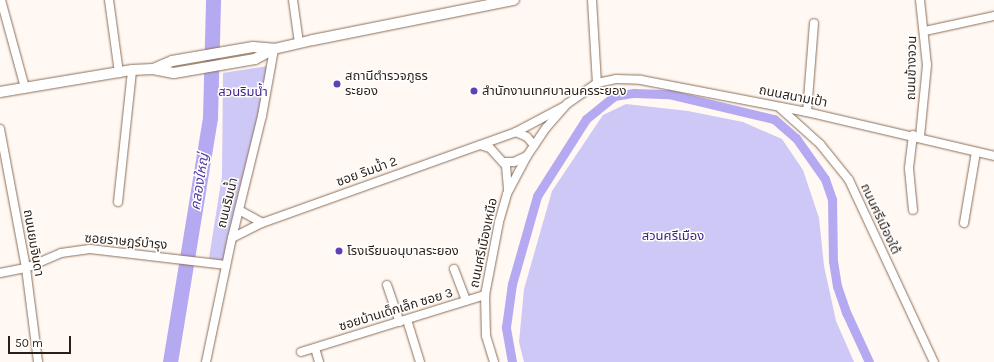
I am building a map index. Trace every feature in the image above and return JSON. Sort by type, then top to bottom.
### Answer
[{"type":"street","points":[[1,0],[25,88]]},
{"type":"street","points":[[109,0],[119,73]]},
{"type":"street","points":[[293,0],[299,43]]},
{"type":"street","points":[[0,92],[132,70],[153,69],[174,73],[255,59],[274,49],[299,43],[514,0]]},
{"type":"street","points":[[592,0],[597,83]]},
{"type":"street","name":"ถนนข้างจวน","points":[[913,210],[909,169],[917,136],[926,65],[925,31],[920,0]]},
{"type":"street","points":[[925,31],[994,16]]},
{"type":"street","points":[[807,112],[814,23]]},
{"type":"street","points":[[153,69],[172,61],[253,47],[274,49]]},
{"type":"street","name":"ถนนริมน้ำ","points":[[206,362],[226,264],[262,116],[274,49]]},
{"type":"street","points":[[118,202],[132,70]]},
{"type":"street","name":"ถนนสนามเป้า","points":[[587,88],[597,83],[616,79],[641,80],[807,112],[917,136],[994,156]]},
{"type":"street","name":"ถนนศรีเมืองเหนือ","points":[[494,362],[486,336],[485,295],[499,222],[507,194],[534,145],[567,104],[587,88]]},
{"type":"street","name":"ซอย ริมน้ำ 2","points":[[232,238],[262,223],[516,132],[567,104]]},
{"type":"street","name":"ถนนศรีเมืองใต้","points":[[777,106],[808,132],[834,160],[859,200],[934,362]]},
{"type":"street","name":"ถนนยมจินดา","points":[[0,129],[3,156],[26,268],[38,362]]},
{"type":"street","points":[[516,132],[527,137],[534,145]]},
{"type":"street","points":[[499,138],[497,148],[508,177],[507,194]]},
{"type":"street","points":[[480,145],[490,148],[502,159],[514,162],[527,156]]},
{"type":"street","points":[[964,224],[976,152]]},
{"type":"street","points":[[239,210],[262,223]]},
{"type":"street","name":"ซอยราษฎร์บำรุง","points":[[0,273],[26,268],[73,250],[90,249],[226,264]]},
{"type":"street","points":[[454,269],[466,301]]},
{"type":"street","points":[[387,285],[420,362]]},
{"type":"street","name":"ซอยบ้านเด็กเล็ก ซอย 3","points":[[301,352],[485,295]]},
{"type":"street","points":[[315,348],[319,362]]},
{"type":"green space","name":"สวนริมน้ำ","points":[[268,66],[258,121],[224,261],[209,258],[222,176],[223,73]]},
{"type":"green space","name":"สวนศรีเมือง","points":[[626,104],[688,111],[743,122],[782,139],[803,170],[819,218],[824,266],[836,321],[854,362],[524,362],[519,342],[524,289],[552,191],[603,115]]},
{"type":"waterway","name":"คลองใหญ่","points":[[170,362],[210,117],[213,0]]},
{"type":"waterway","points":[[512,362],[506,327],[512,284],[537,196],[586,119],[614,96],[634,93],[669,94],[774,119],[796,138],[825,179],[832,199],[833,261],[837,286],[846,312],[869,362]]},
{"type":"place","name":"สถานีตำรวจภูธร ระยอง","points":[[337,84]]},
{"type":"place","name":"สำนักงานเทศบาลนครระยอง","points":[[474,91]]},
{"type":"place","name":"โรงเรียนอนุบาลระยอง","points":[[339,251]]}]
